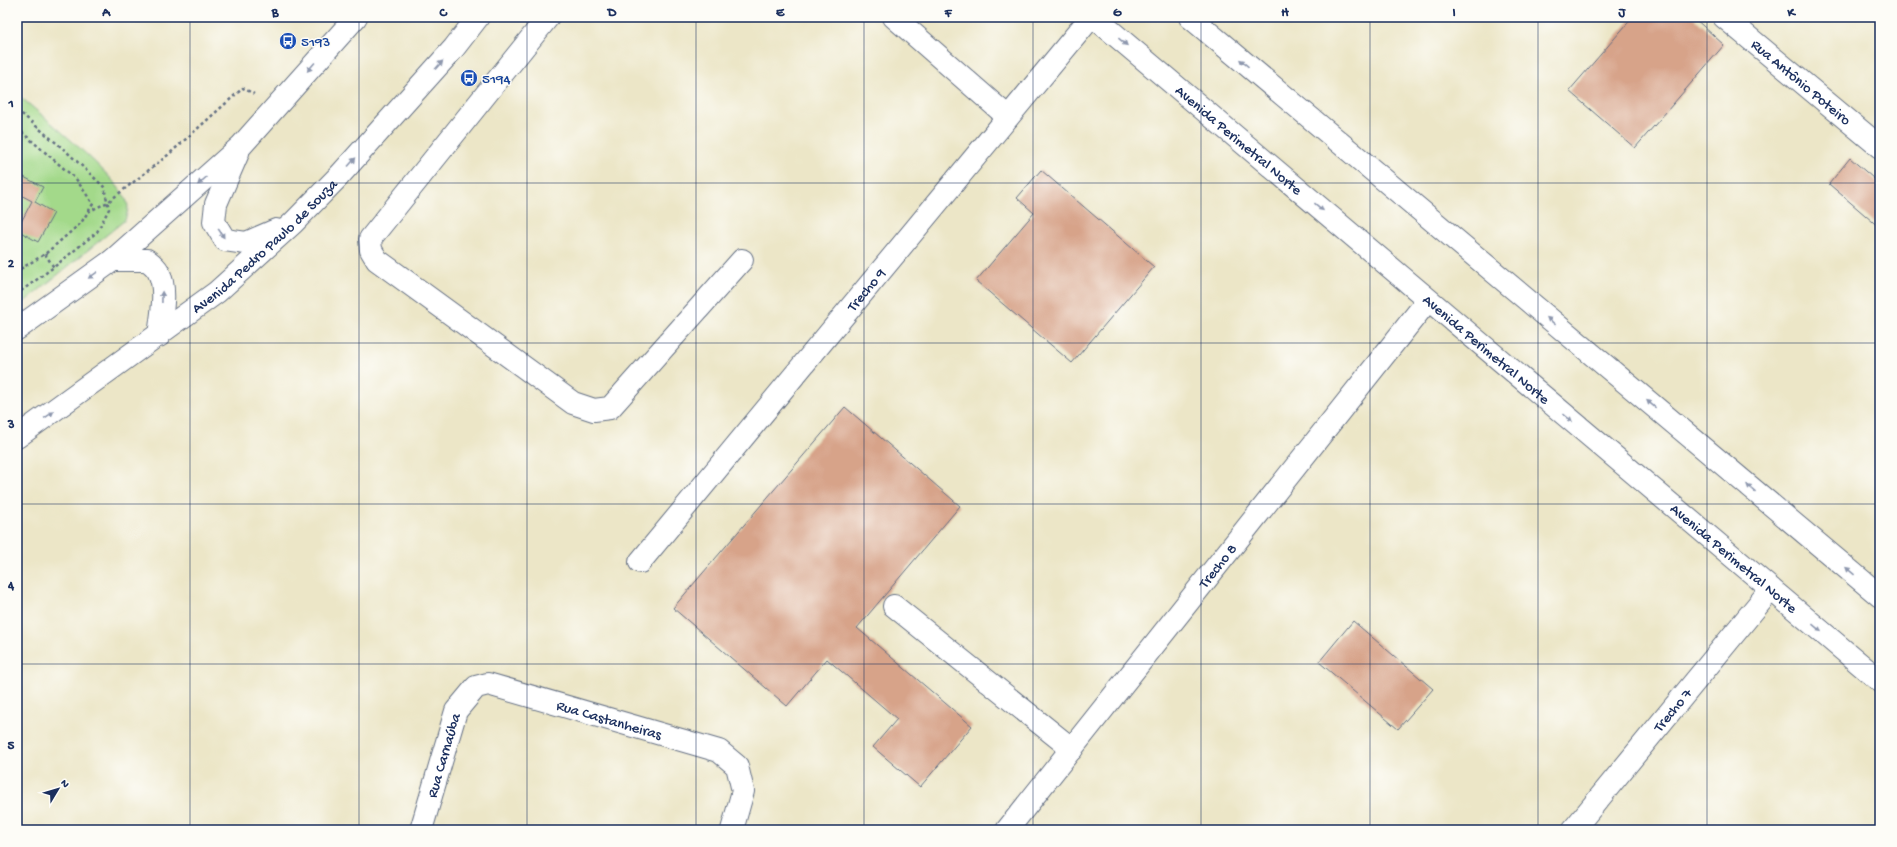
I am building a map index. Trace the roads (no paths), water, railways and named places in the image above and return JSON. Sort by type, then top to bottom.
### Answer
[{"type":"main road","points":[[17,329],[113,260],[241,146],[356,17]]},
{"type":"main road","points":[[454,48],[457,17]]},
{"type":"main road","name":"Avenida Pedro Paulo de Souza","points":[[17,437],[159,336],[217,292],[293,223],[339,176],[454,48],[478,17]]},
{"type":"main road","points":[[548,17],[370,239],[371,250],[377,260],[573,403],[594,410],[610,408],[742,260]]},
{"type":"main road","points":[[894,17],[1008,117]]},
{"type":"main road","name":"Trecho 9","points":[[640,562],[1092,17]]},
{"type":"main road","name":"Avenida Perimetral Norte","points":[[1092,17],[1880,681]]},
{"type":"main road","points":[[1190,17],[1880,596]]},
{"type":"main road","name":"Rua Antônio Poteiro","points":[[1724,17],[1880,147]]},
{"type":"main road","points":[[241,146],[216,204],[214,222],[225,240],[246,243],[293,223]]},
{"type":"main road","points":[[113,260],[147,260],[158,270],[162,280],[163,298],[159,336]]},
{"type":"main road","name":"Trecho 8","points":[[1007,830],[1428,300]]},
{"type":"main road","name":"Trecho 7","points":[[1573,830],[1771,589]]},
{"type":"main road","points":[[894,606],[1072,749]]},
{"type":"main road","name":"Rua Castanheiras","points":[[476,687],[488,684],[719,751],[737,766],[744,791],[732,830]]},
{"type":"main road","name":"Rua Carnaúba","points":[[421,830],[456,711],[476,687]]},
{"type":"place","name":"5193","points":[[288,41]]},
{"type":"place","name":"5194","points":[[469,78]]}]
